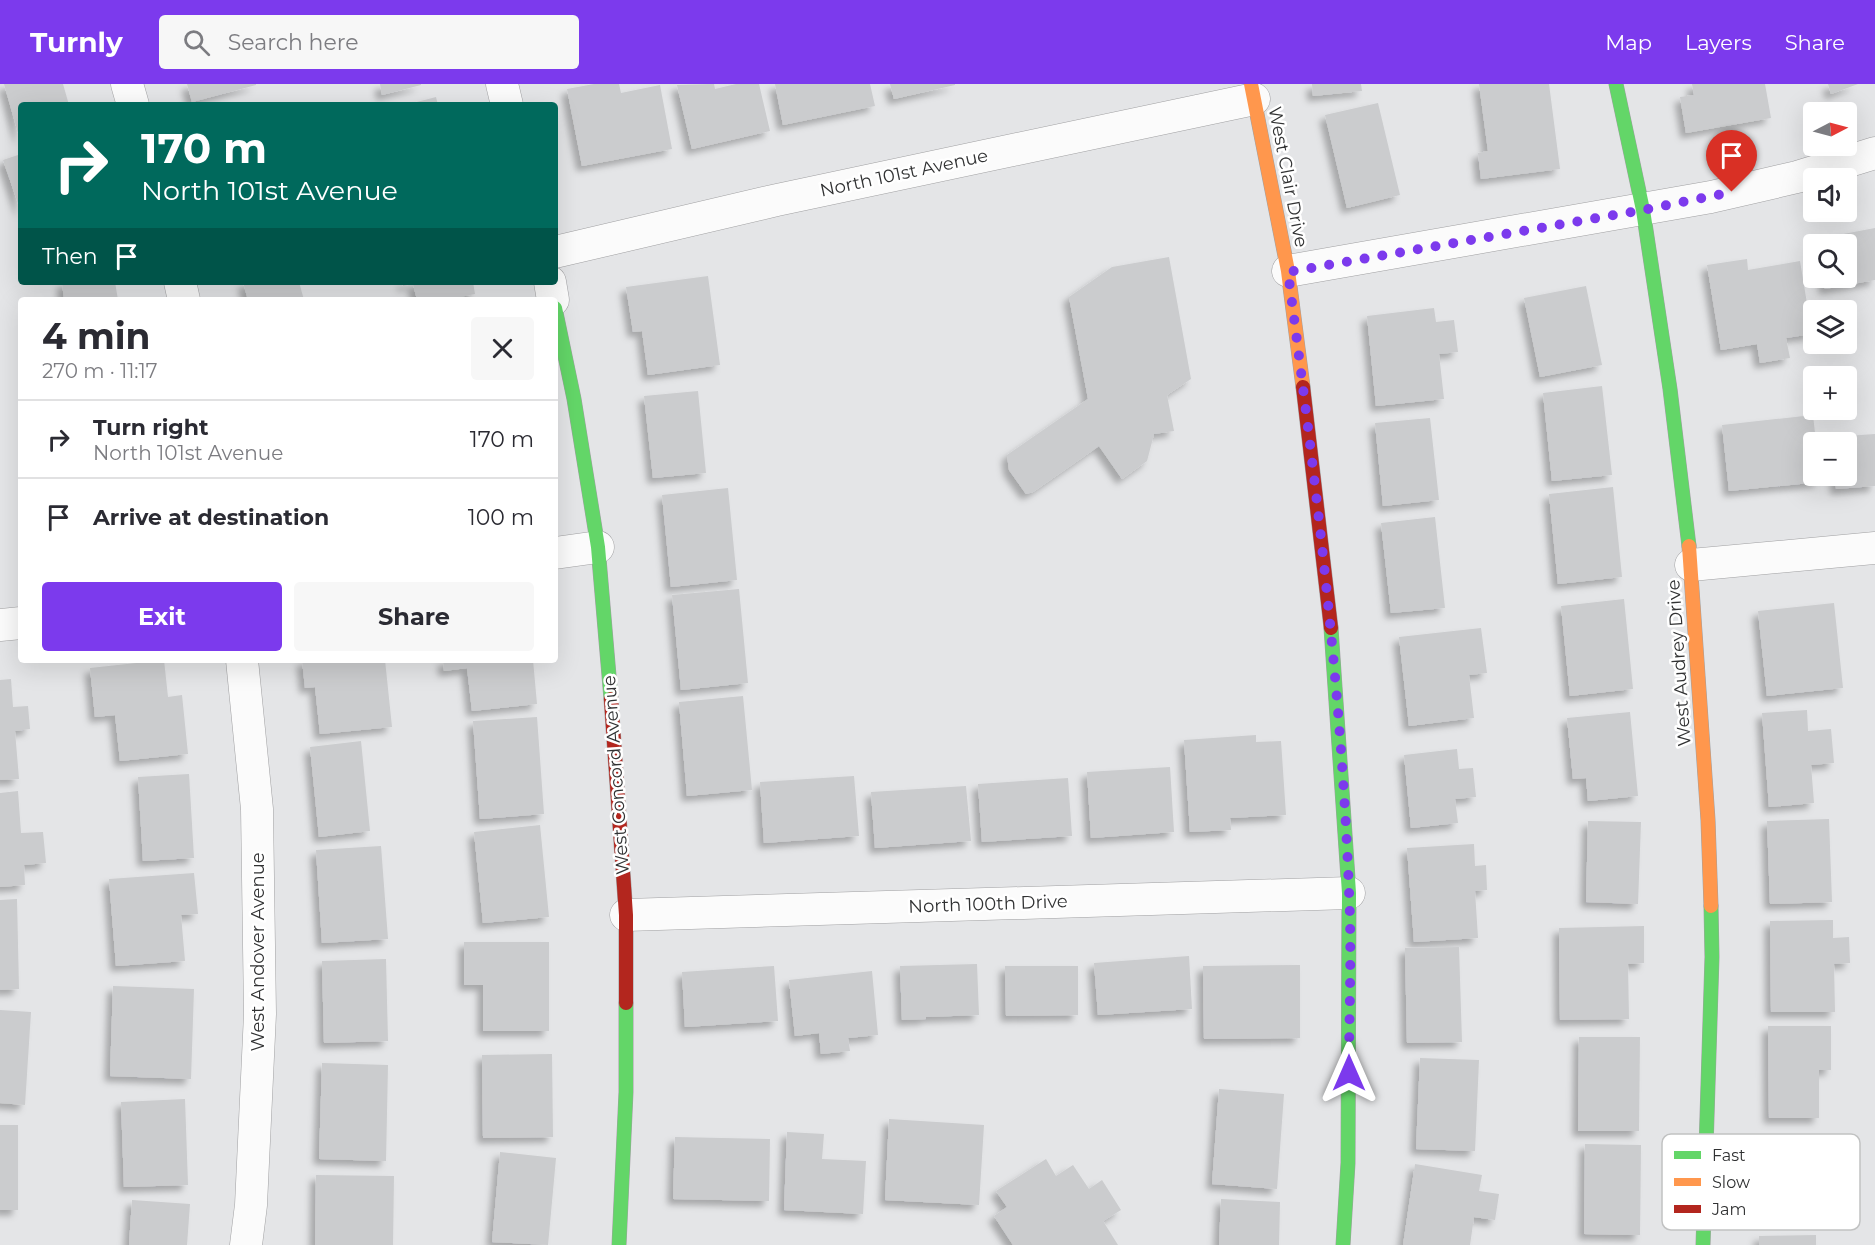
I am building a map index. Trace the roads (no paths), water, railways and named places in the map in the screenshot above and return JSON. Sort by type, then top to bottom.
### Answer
[{"type":"street","points":[[126,84],[132,102]]},
{"type":"street","points":[[502,84],[506,102]]},
{"type":"street","name":"West Audrey Drive","points":[[1616,84],[1643,210],[1670,389],[1691,565],[1708,820],[1712,957],[1706,1134]]},
{"type":"street","name":"North 101st Avenue","points":[[558,251],[1252,92]]},
{"type":"street","name":"West Clair Drive","points":[[1252,92],[1288,272],[1311,443],[1334,661],[1349,893],[1348,1163],[1343,1245]]},
{"type":"street","points":[[1288,272],[1711,197],[1797,177],[1875,153]]},
{"type":"street","name":"West Concord Avenue","points":[[558,322],[574,399],[598,547],[615,738],[626,915],[626,1092],[619,1245]]},
{"type":"street","points":[[558,553],[598,547]]},
{"type":"street","points":[[1691,565],[1875,548]]},
{"type":"street","points":[[0,626],[18,623]]},
{"type":"street","name":"West Andover Avenue","points":[[242,663],[257,809],[260,1014],[251,1205],[246,1245]]},
{"type":"street","name":"North 100th Drive","points":[[626,915],[1349,893]]},
{"type":"street","name":"West Audrey Drive","points":[[1703,1230],[1703,1245]]}]
